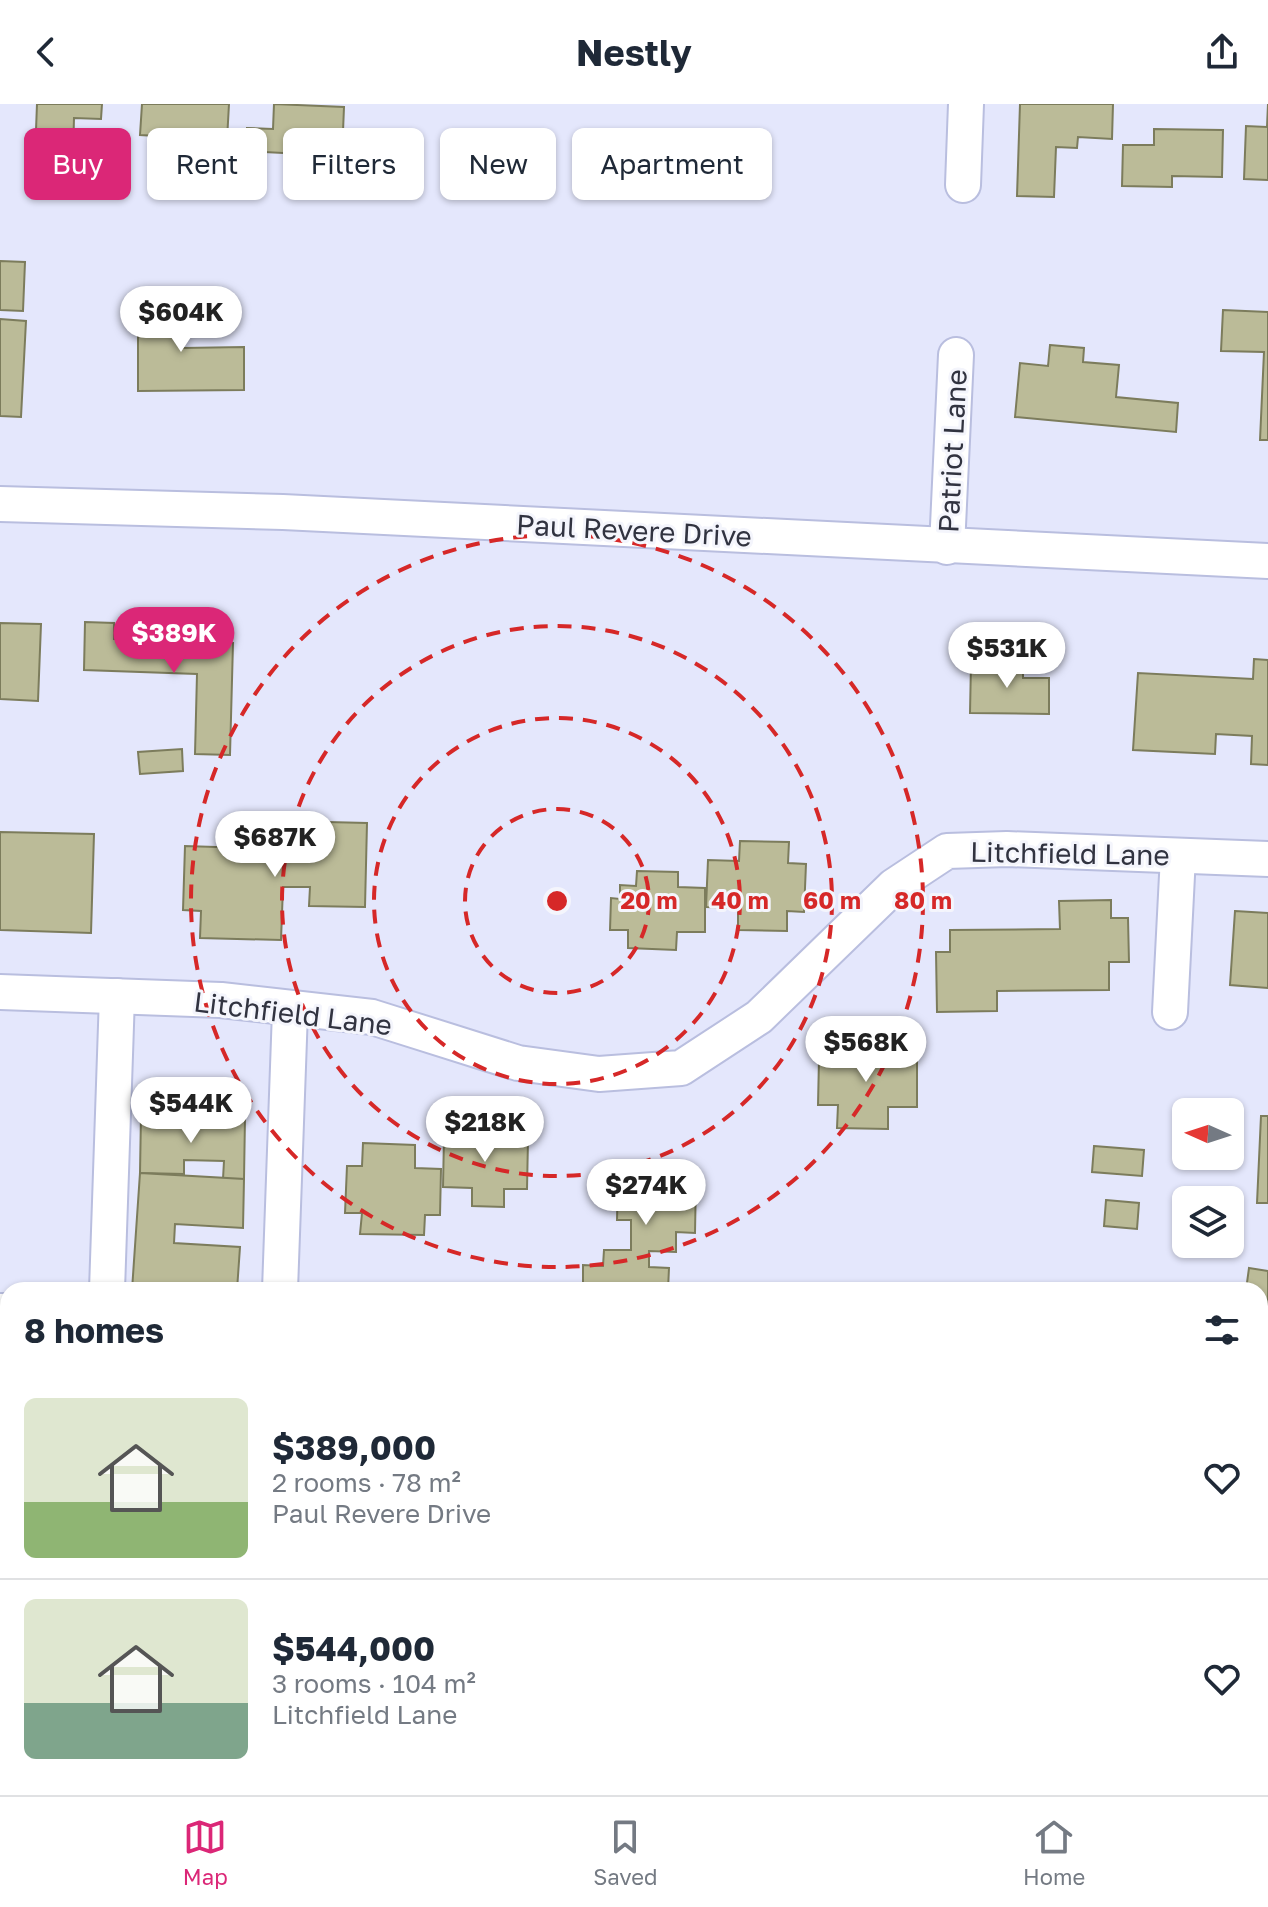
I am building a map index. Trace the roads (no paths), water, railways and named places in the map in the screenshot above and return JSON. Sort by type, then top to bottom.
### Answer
[{"type":"street","points":[[963,185],[966,104]]},
{"type":"street","name":"Patriot Lane","points":[[947,547],[956,355]]},
{"type":"street","name":"Paul Revere Drive","points":[[0,504],[283,512],[1268,561]]},
{"type":"street","name":"Litchfield Lane","points":[[0,992],[221,1000],[290,1011],[372,1017],[518,1063],[599,1074],[681,1068],[759,1017],[894,886],[947,851],[1007,849],[1268,859]]},
{"type":"street","points":[[1170,1012],[1178,856]]},
{"type":"street","points":[[107,1282],[117,996]]},
{"type":"street","points":[[280,1282],[290,1011]]}]
